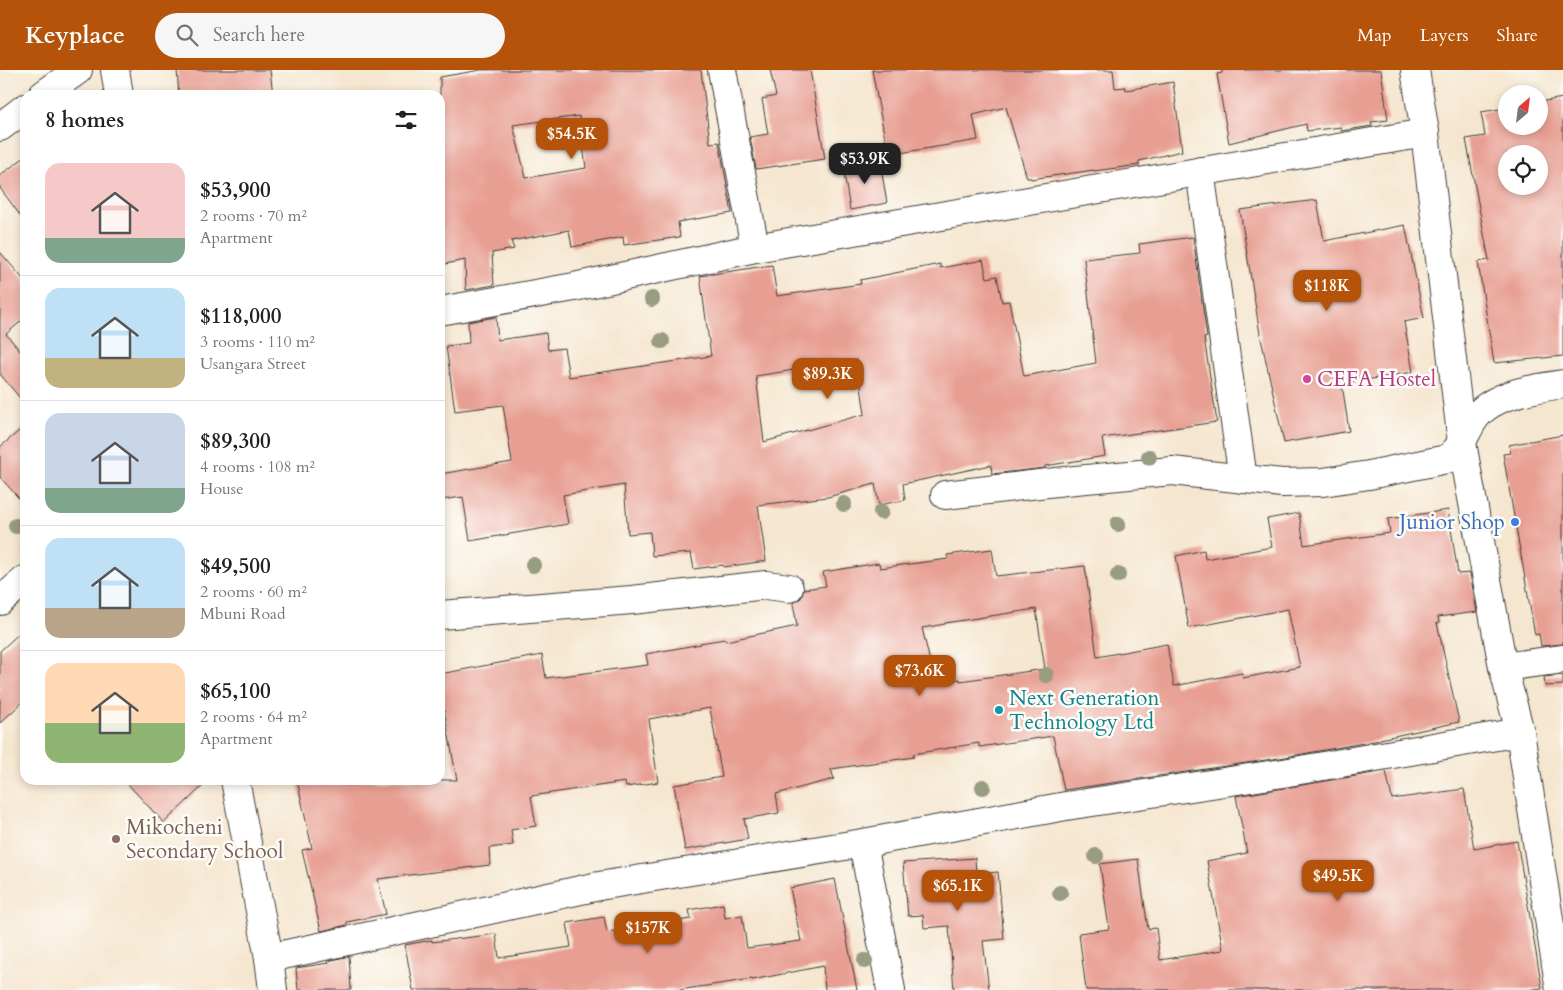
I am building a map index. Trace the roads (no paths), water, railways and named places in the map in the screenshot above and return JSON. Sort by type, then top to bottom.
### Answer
[{"type":"street","points":[[50,90],[78,70]]},
{"type":"street","points":[[115,70],[118,90]]},
{"type":"street","points":[[722,70],[755,248]]},
{"type":"street","points":[[1415,70],[1425,133],[1462,443],[1503,667],[1520,732],[1560,990]]},
{"type":"street","points":[[0,127],[20,112]]},
{"type":"street","points":[[445,310],[574,286],[755,248],[1425,133]]},
{"type":"street","points":[[1200,171],[1244,479]]},
{"type":"street","points":[[945,495],[1172,471],[1290,483],[1323,482],[1369,475],[1447,459],[1454,454],[1462,443],[1475,417],[1490,404],[1502,397],[1563,384]]},
{"type":"street","points":[[0,601],[20,584]]},
{"type":"street","points":[[445,615],[632,600],[766,585],[789,588]]},
{"type":"street","points":[[1503,667],[1563,659]]},
{"type":"street","points":[[268,958],[599,886],[863,843],[1066,806],[1283,774],[1520,732]]},
{"type":"street","points":[[236,785],[273,990]]},
{"type":"street","points":[[863,843],[891,990]]},
{"type":"place","name":"CEFA Hostel","points":[[1307,379]]},
{"type":"place","name":"Junior Shop","points":[[1515,522]]},
{"type":"place","name":"Next Generation Technology Ltd","points":[[999,710]]},
{"type":"place","name":"Mikocheni Secondary School","points":[[116,839]]}]
